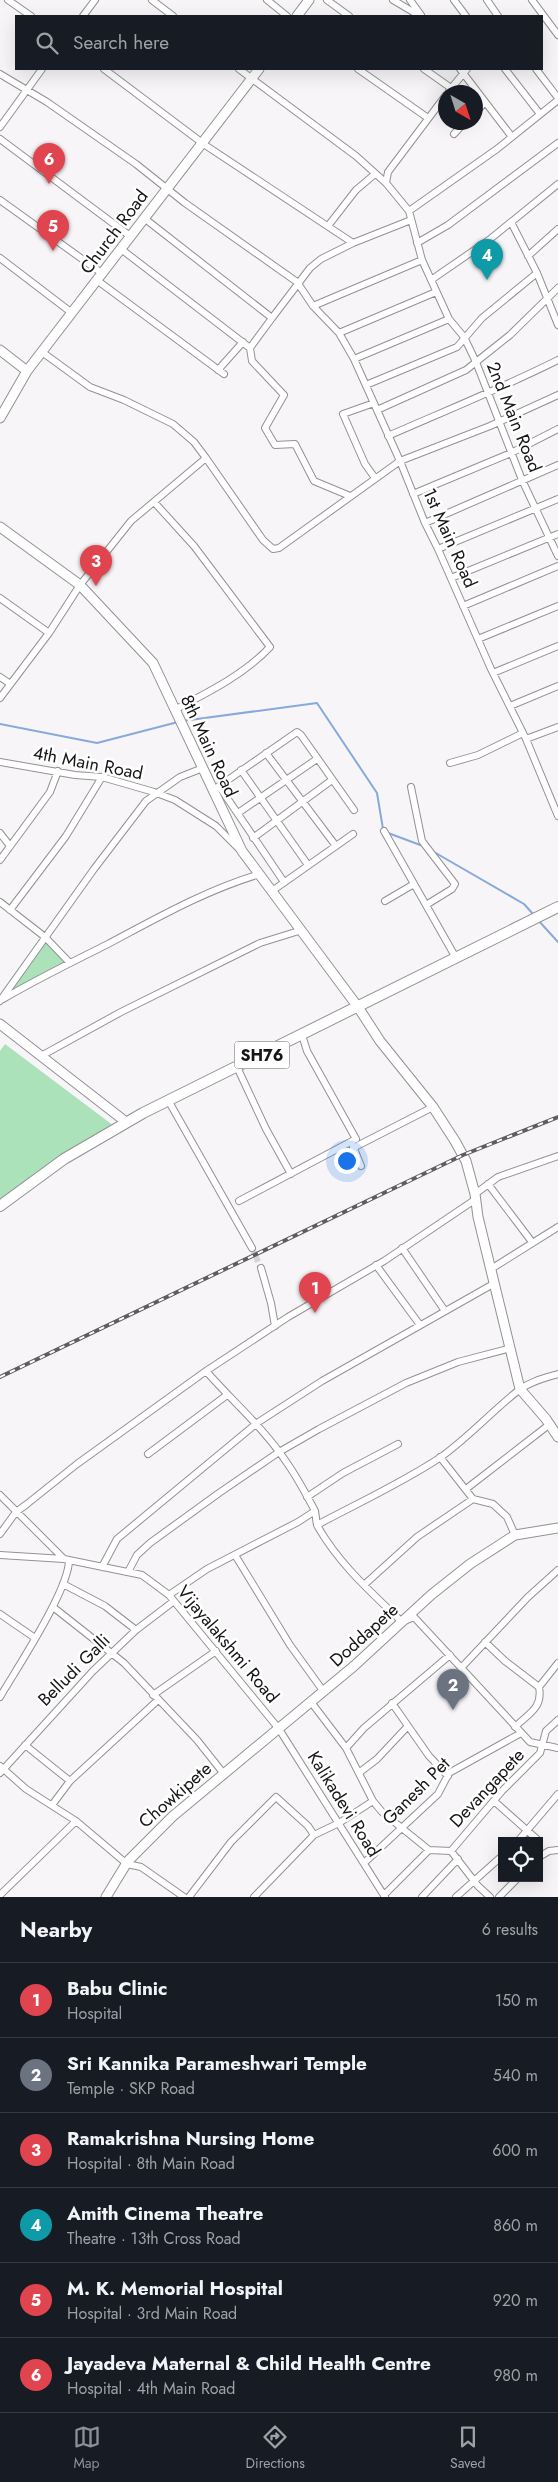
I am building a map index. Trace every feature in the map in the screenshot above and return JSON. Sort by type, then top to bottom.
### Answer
[{"type":"main road","name":"SH76","points":[[0,1206],[64,1159],[126,1122],[558,907]]},
{"type":"street","points":[[8,0],[30,15]]},
{"type":"street","points":[[84,15],[95,0]]},
{"type":"street","points":[[152,0],[172,15]]},
{"type":"street","points":[[268,0],[286,15]]},
{"type":"street","points":[[298,15],[309,0]]},
{"type":"street","points":[[327,0],[347,15]]},
{"type":"street","points":[[393,0],[419,15]]},
{"type":"street","points":[[410,0],[420,15]]},
{"type":"street","points":[[454,0],[465,15]]},
{"type":"street","points":[[487,0],[497,15]]},
{"type":"street","points":[[532,0],[558,35]]},
{"type":"street","points":[[0,127],[41,70]]},
{"type":"street","points":[[105,70],[200,142],[353,243]]},
{"type":"street","points":[[240,70],[356,156],[386,183],[409,211],[512,137],[558,99],[537,70]]},
{"type":"street","name":"Church Road","points":[[0,418],[3,405],[27,371],[100,278],[200,142],[258,70]]},
{"type":"street","points":[[359,70],[428,118]]},
{"type":"street","points":[[425,70],[441,85]]},
{"type":"street","points":[[453,85],[463,70],[512,137]]},
{"type":"street","points":[[506,70],[540,114]]},
{"type":"street","points":[[0,74],[26,89],[136,164],[167,189],[298,282]]},
{"type":"street","points":[[386,183],[388,172],[438,105]]},
{"type":"street","points":[[454,134],[458,130]]},
{"type":"street","points":[[0,139],[130,236]]},
{"type":"street","points":[[417,243],[448,225],[558,143]]},
{"type":"street","points":[[328,226],[356,190],[375,174]]},
{"type":"street","points":[[431,280],[489,240],[558,184]]},
{"type":"street","points":[[0,200],[221,372],[243,342]]},
{"type":"street","name":"2nd Main Road","points":[[409,211],[422,260],[449,319],[464,337],[476,362],[522,480],[558,556]]},
{"type":"street","points":[[144,218],[272,318]]},
{"type":"street","points":[[250,348],[298,282],[321,259],[353,243],[411,220]]},
{"type":"street","points":[[511,222],[537,273],[558,325]]},
{"type":"street","points":[[528,256],[558,229]]},
{"type":"street","points":[[121,249],[250,348],[252,361],[284,395],[265,428],[275,445],[296,444],[314,481],[350,496]]},
{"type":"street","points":[[0,258],[72,314]]},
{"type":"street","points":[[313,306],[422,260]]},
{"type":"street","points":[[366,385],[457,347],[482,318],[537,273]]},
{"type":"street","name":"1st Main Road","points":[[298,282],[313,306],[339,334],[354,359],[400,461],[425,523],[493,673],[524,736],[558,816]]},
{"type":"street","points":[[377,410],[466,370],[510,336],[558,288]]},
{"type":"street","points":[[339,334],[436,292]]},
{"type":"street","points":[[354,359],[449,319]]},
{"type":"street","points":[[0,350],[27,371]]},
{"type":"street","points":[[42,352],[90,387],[124,400],[173,424],[194,442],[264,540],[273,549],[279,548],[400,461],[490,426],[558,395]]},
{"type":"street","points":[[388,436],[479,398],[488,392],[558,360]]},
{"type":"street","points":[[374,403],[343,414],[365,464],[375,478]]},
{"type":"street","points":[[414,494],[512,453],[558,429]]},
{"type":"street","points":[[0,698],[9,683],[49,633],[80,585],[131,521],[206,458]]},
{"type":"street","points":[[425,523],[558,465]]},
{"type":"street","points":[[438,549],[558,499]]},
{"type":"street","points":[[154,502],[194,546],[270,647],[258,659],[205,694],[174,710]]},
{"type":"street","name":"8th Main Road","points":[[0,527],[80,585],[153,663],[174,710],[203,768],[216,789],[242,851],[358,1007],[380,1041],[432,1107],[466,1161],[520,1389]]},
{"type":"street","points":[[451,578],[558,534]]},
{"type":"street","points":[[463,606],[558,566]]},
{"type":"street","points":[[0,598],[49,633]]},
{"type":"street","points":[[478,639],[558,606]]},
{"type":"street","points":[[493,673],[558,646]]},
{"type":"street","points":[[0,677],[9,683]]},
{"type":"street","points":[[510,706],[558,686]]},
{"type":"street","points":[[450,763],[478,755],[524,736],[558,727]]},
{"type":"street","points":[[284,882],[238,813],[216,789],[297,732],[354,810]]},
{"type":"street","points":[[266,753],[336,846]]},
{"type":"street","points":[[238,813],[317,759]]},
{"type":"street","name":"4th Main Road","points":[[0,762],[102,778],[156,793],[175,800],[216,826],[242,851]]},
{"type":"street","points":[[0,1001],[131,819],[156,793],[180,777],[203,768]]},
{"type":"street","points":[[241,770],[262,797],[308,865]]},
{"type":"street","points":[[0,860],[50,792],[58,771]]},
{"type":"street","points":[[10,910],[66,836],[102,778]]},
{"type":"street","points":[[253,838],[332,780]]},
{"type":"street","points":[[412,787],[418,829],[422,841],[455,884],[452,889],[426,905]]},
{"type":"street","points":[[384,831],[456,958]]},
{"type":"street","points":[[0,833],[10,846]]},
{"type":"street","points":[[272,891],[353,834]]},
{"type":"street","points":[[0,1001],[69,962],[192,900],[230,883],[260,874]]},
{"type":"street","points":[[385,901],[414,884]]},
{"type":"street","points":[[0,902],[45,937],[69,962]]},
{"type":"street","points":[[41,1056],[121,1012],[260,943],[302,930]]},
{"type":"street","points":[[0,1024],[126,1122]]},
{"type":"street","points":[[302,1035],[307,1051],[356,1139],[352,1145]]},
{"type":"street","points":[[237,1067],[266,1129],[291,1174]]},
{"type":"street","points":[[168,1100],[252,1248]]},
{"type":"street","points":[[240,1201],[291,1174],[432,1107]]},
{"type":"street","points":[[352,1145],[361,1166]]},
{"type":"street","points":[[0,1534],[16,1512],[77,1464],[206,1371],[402,1248],[475,1196],[498,1177],[558,1156]]},
{"type":"street","points":[[488,1184],[532,1242]]},
{"type":"street","points":[[491,1269],[558,1227]]},
{"type":"street","points":[[402,1248],[445,1311]]},
{"type":"street","points":[[376,1265],[420,1325]]},
{"type":"street","points":[[261,1268],[272,1303],[275,1326]]},
{"type":"street","points":[[102,1566],[118,1539],[257,1423],[322,1381],[495,1283]]},
{"type":"street","points":[[128,1572],[137,1555],[150,1543],[279,1452],[406,1383],[458,1362],[511,1348]]},
{"type":"street","points":[[206,1371],[227,1395],[257,1423],[279,1452],[315,1511],[317,1525],[337,1557],[402,1622],[414,1617],[530,1742],[558,1748]]},
{"type":"street","points":[[317,1525],[374,1496],[440,1457],[469,1435],[520,1389],[538,1380],[558,1374]]},
{"type":"street","points":[[520,1389],[550,1424],[558,1437]]},
{"type":"street","points":[[148,1454],[227,1395]]},
{"type":"street","points":[[466,1489],[550,1424]]},
{"type":"street","points":[[307,1497],[343,1473],[398,1444]]},
{"type":"street","points":[[440,1457],[473,1499],[493,1504],[507,1517],[515,1535],[558,1528]]},
{"type":"street","points":[[0,1495],[67,1560],[69,1568],[53,1607],[0,1697]]},
{"type":"street","points":[[364,1585],[417,1537],[473,1499]]},
{"type":"street","points":[[169,1595],[207,1569],[298,1522],[315,1511]]},
{"type":"street","name":"Doddapete","points":[[279,1729],[324,1692],[431,1594],[470,1564],[515,1535]]},
{"type":"street","points":[[234,1554],[290,1645],[324,1692]]},
{"type":"street","name":"Vijayalakshmi Road","points":[[0,1555],[67,1560],[142,1575],[169,1595],[279,1729]]},
{"type":"street","points":[[461,1668],[528,1597],[558,1570]]},
{"type":"street","points":[[63,1584],[105,1606],[136,1630]]},
{"type":"street","name":"Belludi Galli","points":[[1,1769],[112,1653],[136,1630],[174,1601]]},
{"type":"street","points":[[53,1607],[112,1653],[197,1740],[224,1774]]},
{"type":"street","points":[[0,1614],[35,1638]]},
{"type":"street","points":[[485,1642],[505,1661],[539,1687],[558,1663]]},
{"type":"street","points":[[52,1805],[70,1781],[156,1697],[216,1652]]},
{"type":"street","points":[[346,1748],[392,1704],[450,1655]]},
{"type":"street","name":"Ganesh Pet","points":[[364,1863],[438,1794],[448,1776],[462,1765],[496,1748],[518,1730],[542,1699],[539,1687]]},
{"type":"street","points":[[311,1702],[346,1748],[360,1772],[373,1801],[382,1812],[429,1850],[451,1851],[475,1882],[490,1897]]},
{"type":"street","points":[[392,1704],[429,1756],[448,1776]]},
{"type":"street","name":"Devangapete","points":[[451,1851],[494,1800],[540,1753],[544,1746],[546,1731],[558,1720]]},
{"type":"street","points":[[360,1772],[377,1759],[408,1726]]},
{"type":"street","name":"Chowkipete","points":[[106,1897],[127,1864],[173,1816],[279,1729]]},
{"type":"street","name":"Kalikadevi Road","points":[[279,1729],[385,1896]]},
{"type":"street","points":[[25,1745],[70,1781]]},
{"type":"street","points":[[1,1769],[26,1789],[76,1821],[127,1864],[141,1867],[182,1896]]},
{"type":"street","points":[[522,1837],[558,1794]]},
{"type":"street","points":[[189,1897],[231,1842],[276,1797],[308,1826],[314,1835]]},
{"type":"street","points":[[494,1800],[535,1837]]},
{"type":"street","points":[[264,1897],[256,1894],[314,1835],[339,1823],[373,1801]]},
{"type":"street","points":[[0,1894],[76,1821]]},
{"type":"street","points":[[543,1845],[549,1851]]},
{"type":"street","points":[[385,1896],[429,1850]]},
{"type":"street","points":[[543,1855],[549,1851],[558,1850]]},
{"type":"street","points":[[422,1897],[458,1859]]},
{"type":"street","points":[[456,1897],[498,1860]]},
{"type":"street","points":[[500,1897],[514,1882]]},
{"type":"green space","points":[[45,941],[66,962],[7,995]]},
{"type":"green space","points":[[5,1044],[114,1126],[0,1206],[0,1051]]},
{"type":"waterway","points":[[182,721],[317,703],[377,793],[383,829]]},
{"type":"waterway","points":[[0,724],[97,743],[178,722]]},
{"type":"waterway","points":[[388,833],[423,846]]},
{"type":"waterway","points":[[434,852],[524,904],[533,914]]},
{"type":"waterway","points":[[538,920],[558,942]]},
{"type":"tunnel","points":[[252,1248],[261,1268]]},
{"type":"railway","points":[[0,1377],[463,1155],[558,1117]]},
{"type":"place","name":"Jayadeva Maternal & Child Health Centre","points":[[49,184]]},
{"type":"place","name":"M. K. Memorial Hospital","points":[[53,251]]},
{"type":"place","name":"Amith Cinema Theatre","points":[[487,280]]},
{"type":"place","name":"Ramakrishna Nursing Home","points":[[96,586]]},
{"type":"place","name":"Babu Clinic","points":[[315,1313]]},
{"type":"place","name":"Sri Kannika Parameshwari Temple","points":[[453,1710]]}]
